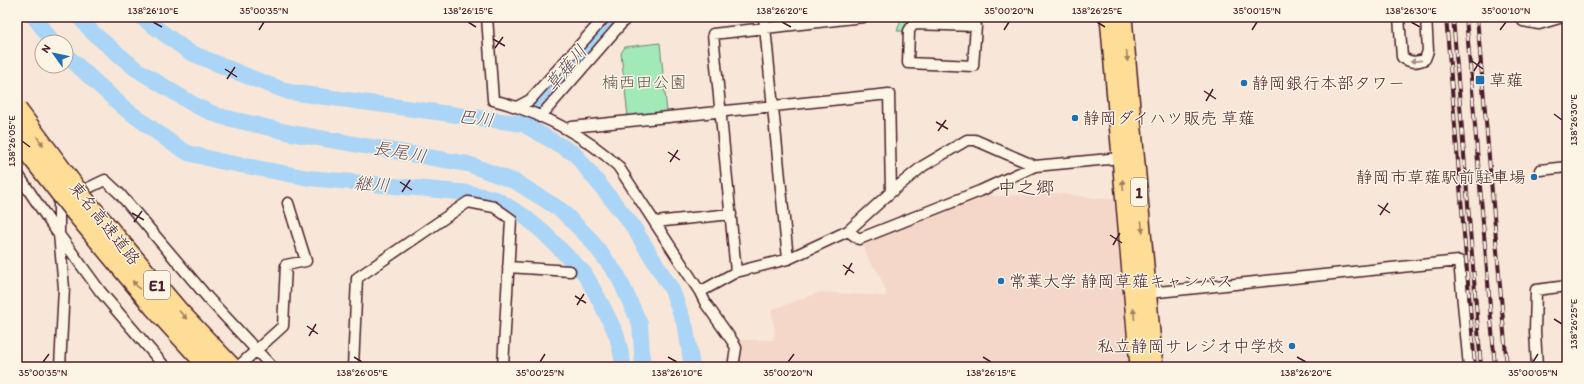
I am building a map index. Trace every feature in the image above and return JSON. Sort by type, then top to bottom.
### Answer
[{"type":"highway","name":"1","points":[[1109,17],[1139,367]]},
{"type":"highway","name":"1","points":[[1123,17],[1154,367]]},
{"type":"highway","name":"東名高速道路","points":[[17,109],[78,204],[155,309],[208,367]]},
{"type":"highway","name":"東名高速道路","points":[[17,139],[180,312],[236,366]]},
{"type":"street","points":[[487,17],[493,100],[519,106],[568,129],[602,151],[618,166],[700,292],[706,304],[733,342],[736,348],[733,367]]},
{"type":"street","points":[[519,106],[530,100],[605,17]]},
{"type":"street","points":[[540,117],[627,17]]},
{"type":"street","points":[[764,17],[774,105],[788,259]]},
{"type":"street","points":[[736,272],[713,34],[863,17]]},
{"type":"street","points":[[1399,17],[1402,57],[1408,62],[1417,62],[1426,59],[1428,52],[1426,17]]},
{"type":"street","points":[[1521,17],[1523,21],[1539,24],[1563,17]]},
{"type":"street","points":[[960,21],[976,26],[973,66],[908,62],[909,31],[913,24],[960,21]]},
{"type":"street","points":[[568,129],[572,127],[889,94],[890,192]]},
{"type":"street","points":[[700,292],[736,272],[788,259],[848,231],[890,192],[923,166],[967,140],[975,140],[1035,166]]},
{"type":"street","points":[[848,231],[859,239],[980,191],[1035,166],[1120,158]]},
{"type":"street","points":[[1540,170],[1567,166]]},
{"type":"street","points":[[17,173],[100,291],[165,367]]},
{"type":"street","points":[[60,367],[64,288],[59,234],[59,202],[105,180],[119,193],[208,298],[272,367]]},
{"type":"street","points":[[353,367],[357,278],[468,202],[494,207],[510,218],[503,367]]},
{"type":"street","points":[[236,366],[257,350],[283,326],[286,265],[306,261],[288,204]]},
{"type":"street","points":[[655,222],[731,214]]},
{"type":"street","points":[[1148,293],[1459,261],[1469,367]]},
{"type":"street","points":[[508,267],[570,271]]},
{"type":"street","points":[[1537,367],[1535,331],[1536,290],[1567,286]]},
{"type":"shaded area","name":"常葉大学 静岡草薙キャンパス","points":[[978,193],[995,196],[1057,193],[1114,199],[1128,367],[743,367],[738,352],[737,342],[742,340],[773,340],[775,332],[771,310],[820,292],[885,296],[886,291],[878,272],[869,261],[862,241]]},
{"type":"green space","points":[[902,17],[910,17],[905,31],[897,31]]},
{"type":"green space","name":"楠西田公園","points":[[660,43],[667,112],[628,117],[621,53],[625,47]]},
{"type":"waterway","name":"継川","points":[[34,17],[47,34]]},
{"type":"waterway","name":"長尾川","points":[[79,17],[93,33],[136,69],[196,106],[219,116],[291,133],[468,164],[516,182],[561,210],[590,239],[618,276],[640,324],[643,367]]},
{"type":"waterway","name":"巴川","points":[[141,17],[189,52],[289,92],[523,124],[575,154],[632,225],[672,290],[686,328],[692,367]]},
{"type":"waterway","name":"草薙川","points":[[523,124],[529,119],[552,83],[583,47],[614,17]]},
{"type":"waterway","name":"継川","points":[[74,62],[124,108],[173,144],[188,153],[219,161],[309,178],[469,193],[496,199],[524,216],[543,232],[585,274],[617,336],[624,367]]},
{"type":"railway","points":[[1446,17],[1475,367]]},
{"type":"railway","points":[[1453,17],[1481,367]]},
{"type":"railway","points":[[1466,17],[1495,367]]},
{"type":"railway","points":[[1477,17],[1507,367]]},
{"type":"place","name":"草薙","points":[[1480,80]]},
{"type":"place","name":"静岡銀行本部タワー","points":[[1244,83]]},
{"type":"place","name":"静岡ダイハツ販売 草薙","points":[[1075,118]]},
{"type":"place","name":"静岡市草薙駅前駐車場","points":[[1534,177]]},
{"type":"place","name":"常葉大学 静岡草薙キャンパス","points":[[1001,281]]},
{"type":"place","name":"私立静岡サレジオ中学校","points":[[1292,346]]},
{"type":"district","name":"中之郷","points":[[1026,187]]}]
